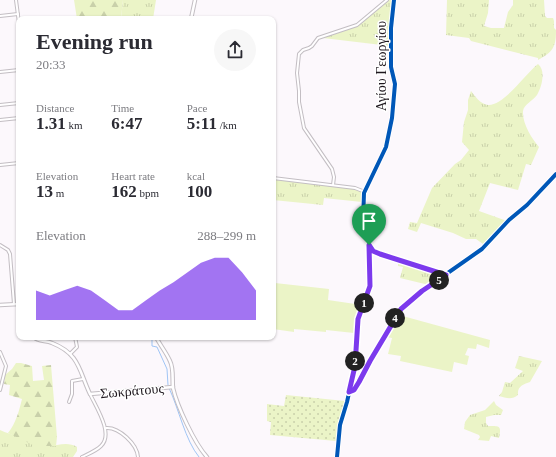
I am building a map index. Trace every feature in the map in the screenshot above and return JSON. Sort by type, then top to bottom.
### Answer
[{"type":"street","points":[[0,16],[18,14],[16,0]]},
{"type":"street","points":[[192,16],[195,0]]},
{"type":"street","points":[[333,185],[334,177],[332,169],[304,128],[299,102],[297,73],[299,54],[303,50],[312,46],[318,38],[357,25],[387,0]]},
{"type":"street","name":"Αγίου Γεωργίου","points":[[337,457],[340,425],[355,366],[358,319],[370,286],[369,245],[363,222],[365,192],[386,147],[392,118],[395,84],[390,67],[392,45],[391,28],[394,0]]},
{"type":"street","points":[[0,72],[16,70]]},
{"type":"street","points":[[0,105],[16,102]]},
{"type":"street","points":[[0,120],[16,118]]},
{"type":"street","points":[[0,165],[16,163]]},
{"type":"street","points":[[349,392],[354,390],[401,309],[422,291],[482,249],[556,174]]},
{"type":"street","points":[[276,178],[355,188],[365,192]]},
{"type":"street","points":[[0,245],[8,250],[10,254],[14,304],[0,305]]},
{"type":"street","points":[[369,245],[373,251],[380,254],[446,275]]},
{"type":"street","points":[[38,340],[53,343],[70,354],[77,362],[83,379],[106,428],[106,436],[103,445],[82,457]]},
{"type":"street","points":[[70,354],[76,347],[76,340]]},
{"type":"street","points":[[158,340],[171,362],[173,387],[177,401],[194,438],[207,457]]},
{"type":"street","points":[[0,352],[6,366],[0,390]]},
{"type":"street","points":[[69,402],[72,394],[72,380],[83,379]]},
{"type":"street","name":"Σωκράτους","points":[[90,394],[173,387]]},
{"type":"street","points":[[106,428],[114,429],[127,439],[136,449],[138,457]]},
{"type":"green space","points":[[74,0],[123,0],[121,16],[77,16]]},
{"type":"green space","points":[[123,0],[156,0],[153,16],[121,16]]},
{"type":"green space","points":[[388,0],[393,0],[389,29],[390,46],[323,38],[358,26]]},
{"type":"green space","points":[[447,0],[489,0],[488,13],[484,26],[491,28],[504,28],[508,12],[513,5],[513,0],[544,0],[545,16],[547,18],[553,18],[554,28],[556,30],[553,48],[538,60],[538,58],[471,41],[469,38],[446,35]]},
{"type":"green space","points":[[538,64],[543,74],[540,88],[537,95],[525,106],[523,116],[526,126],[539,147],[531,165],[526,164],[518,190],[490,183],[479,211],[507,221],[483,244],[476,239],[466,239],[453,233],[421,223],[417,232],[408,229],[410,222],[417,223],[432,188],[455,164],[461,160],[469,150],[462,142],[464,122],[468,110],[468,100],[471,91],[478,100],[483,103],[488,105],[494,104],[508,95]]},
{"type":"green space","points":[[276,179],[361,191],[362,202],[324,198],[323,205],[276,200]]},
{"type":"green space","points":[[398,262],[444,276],[429,285],[400,278],[403,267],[398,266]]},
{"type":"green space","points":[[276,283],[329,289],[328,300],[362,305],[357,318],[354,333],[294,329],[294,332],[276,329]]},
{"type":"green space","points":[[399,315],[490,340],[489,348],[477,344],[476,349],[468,348],[465,355],[469,356],[467,365],[454,362],[452,372],[400,361],[401,356],[388,354],[392,338],[386,337]]},
{"type":"green space","points":[[519,356],[542,361],[530,382],[520,387],[516,397],[507,398],[499,396],[505,382],[510,383],[523,371],[515,368]]},
{"type":"green space","points":[[16,363],[32,366],[33,381],[44,380],[42,366],[51,365],[57,437],[56,446],[35,446],[8,433],[15,421],[22,399],[9,395],[10,385],[4,384],[5,375]]},
{"type":"green space","points":[[286,395],[345,401],[336,441],[270,435],[271,422],[267,421],[267,404],[284,406]]},
{"type":"green space","points":[[494,401],[496,405],[503,410],[501,415],[486,417],[486,423],[488,426],[500,428],[499,438],[491,436],[489,441],[478,440],[480,437],[479,435],[464,429],[465,422],[470,415],[485,410]]},
{"type":"green space","points":[[0,430],[35,445],[51,446],[70,444],[77,447],[77,451],[73,457],[0,457]]},
{"type":"waterway","points":[[152,340],[152,346],[157,347],[167,369],[168,385]]},
{"type":"waterway","points":[[169,388],[186,433],[199,457]]},
{"type":"cycle path","points":[[337,457],[340,425],[355,366],[358,319],[370,286],[369,245],[363,222],[364,193],[386,147],[392,118],[395,84],[391,67],[391,28],[394,0]]},
{"type":"cycle path","points":[[349,392],[359,381],[401,309],[422,291],[482,249],[556,174]]},
{"type":"route","points":[[369,245],[373,251],[380,254],[446,275],[422,291],[406,304],[396,315],[364,374],[354,390],[349,392],[355,366],[358,319],[370,286],[371,279],[369,245]]}]
